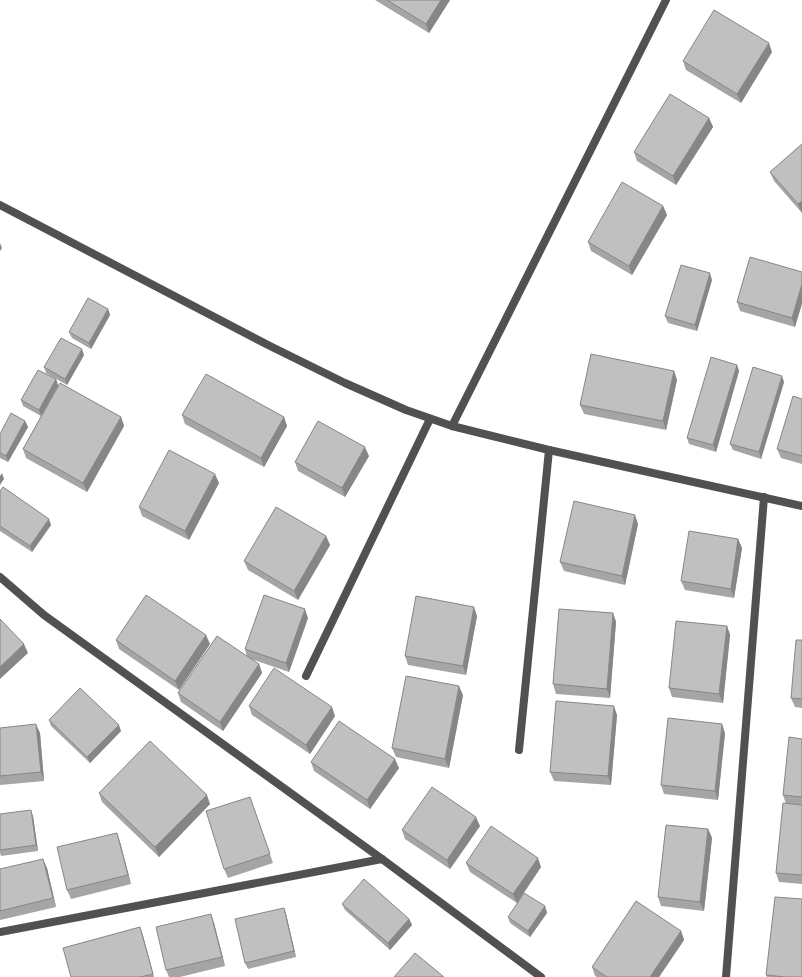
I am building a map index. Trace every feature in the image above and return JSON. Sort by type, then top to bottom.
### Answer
[{"type":"street","points":[[452,426],[666,0]]},
{"type":"street","points":[[0,205],[270,346],[345,383],[430,419],[452,426],[549,450],[802,506]]},
{"type":"street","points":[[306,676],[430,419]]},
{"type":"street","points":[[519,750],[549,450]]},
{"type":"street","points":[[726,977],[764,497]]},
{"type":"street","points":[[0,577],[50,620],[382,859],[541,977]]},
{"type":"street","points":[[0,932],[382,859]]},
{"type":"building","points":[[387,0],[441,0],[426,24]]},
{"type":"building","points":[[714,10],[769,43],[737,94],[683,61]]},
{"type":"building","points":[[670,94],[709,118],[673,176],[634,152]]},
{"type":"building","points":[[802,144],[802,201],[798,204],[770,172]]},
{"type":"building","points":[[622,182],[663,206],[629,266],[588,242]]},
{"type":"building","points":[[750,257],[802,272],[802,284],[792,318],[737,302]]},
{"type":"building","points":[[681,265],[710,273],[695,325],[665,316]]},
{"type":"building","points":[[88,298],[108,309],[89,343],[69,332]]},
{"type":"building","points":[[61,338],[82,349],[65,379],[44,367]]},
{"type":"building","points":[[591,354],[674,371],[663,421],[580,405]]},
{"type":"building","points":[[711,357],[737,365],[713,445],[687,438]]},
{"type":"building","points":[[753,367],[782,376],[759,452],[730,444]]},
{"type":"building","points":[[38,370],[56,379],[39,410],[21,400]]},
{"type":"building","points":[[206,374],[284,417],[261,458],[182,415]]},
{"type":"building","points":[[60,383],[121,417],[83,483],[23,449]]},
{"type":"building","points":[[793,396],[802,399],[802,456],[777,449]]},
{"type":"building","points":[[11,413],[25,421],[6,456],[0,453],[0,434]]},
{"type":"building","points":[[318,421],[365,447],[342,488],[295,462]]},
{"type":"building","points":[[169,450],[215,474],[185,531],[139,507]]},
{"type":"building","points":[[3,487],[49,519],[30,546],[0,526],[0,491]]},
{"type":"building","points":[[574,501],[635,515],[622,576],[560,562]]},
{"type":"building","points":[[276,507],[326,536],[294,591],[244,561]]},
{"type":"building","points":[[689,531],[738,539],[731,589],[681,581]]},
{"type":"building","points":[[146,595],[206,635],[175,681],[116,640]]},
{"type":"building","points":[[264,595],[305,609],[286,663],[245,649]]},
{"type":"building","points":[[416,596],[474,607],[463,666],[405,656]]},
{"type":"building","points":[[559,609],[613,613],[607,689],[553,684]]},
{"type":"building","points":[[0,619],[24,644],[0,667]]},
{"type":"building","points":[[676,621],[727,626],[719,694],[669,688]]},
{"type":"building","points":[[217,636],[259,664],[220,722],[178,693]]},
{"type":"building","points":[[796,640],[802,640],[802,699],[791,698]]},
{"type":"building","points":[[274,668],[332,707],[306,745],[249,706]]},
{"type":"building","points":[[406,676],[459,686],[445,759],[392,748]]},
{"type":"building","points":[[80,688],[119,725],[87,757],[49,720]]},
{"type":"building","points":[[556,701],[614,706],[608,776],[550,772]]},
{"type":"building","points":[[668,718],[722,724],[715,791],[661,785]]},
{"type":"building","points":[[339,721],[395,759],[367,800],[311,762]]},
{"type":"building","points":[[36,724],[41,772],[0,776],[0,728]]},
{"type":"building","points":[[789,737],[802,739],[802,797],[783,795]]},
{"type":"building","points":[[150,741],[207,795],[155,847],[99,793]]},
{"type":"building","points":[[432,787],[476,817],[447,860],[402,830]]},
{"type":"building","points":[[250,797],[270,854],[224,869],[206,811]]},
{"type":"building","points":[[783,803],[802,805],[802,875],[776,873]]},
{"type":"building","points":[[31,810],[36,845],[0,850],[0,814]]},
{"type":"building","points":[[666,825],[708,829],[700,902],[658,897]]},
{"type":"building","points":[[491,826],[538,858],[513,894],[466,863]]},
{"type":"building","points":[[117,833],[128,875],[67,890],[57,847]]},
{"type":"building","points":[[43,859],[53,898],[0,911],[0,869]]},
{"type":"building","points":[[364,879],[409,919],[388,943],[342,904]]},
{"type":"building","points":[[524,893],[545,906],[528,931],[508,917]]},
{"type":"building","points":[[775,897],[802,899],[802,977],[766,975]]},
{"type":"building","points":[[636,901],[681,931],[650,977],[607,977],[592,967]]},
{"type":"building","points":[[284,908],[294,951],[245,963],[235,919]]},
{"type":"building","points":[[211,914],[222,957],[166,970],[156,927]]},
{"type":"building","points":[[140,927],[153,974],[140,977],[71,977],[63,948]]},
{"type":"building","points":[[415,953],[444,977],[394,977]]}]
